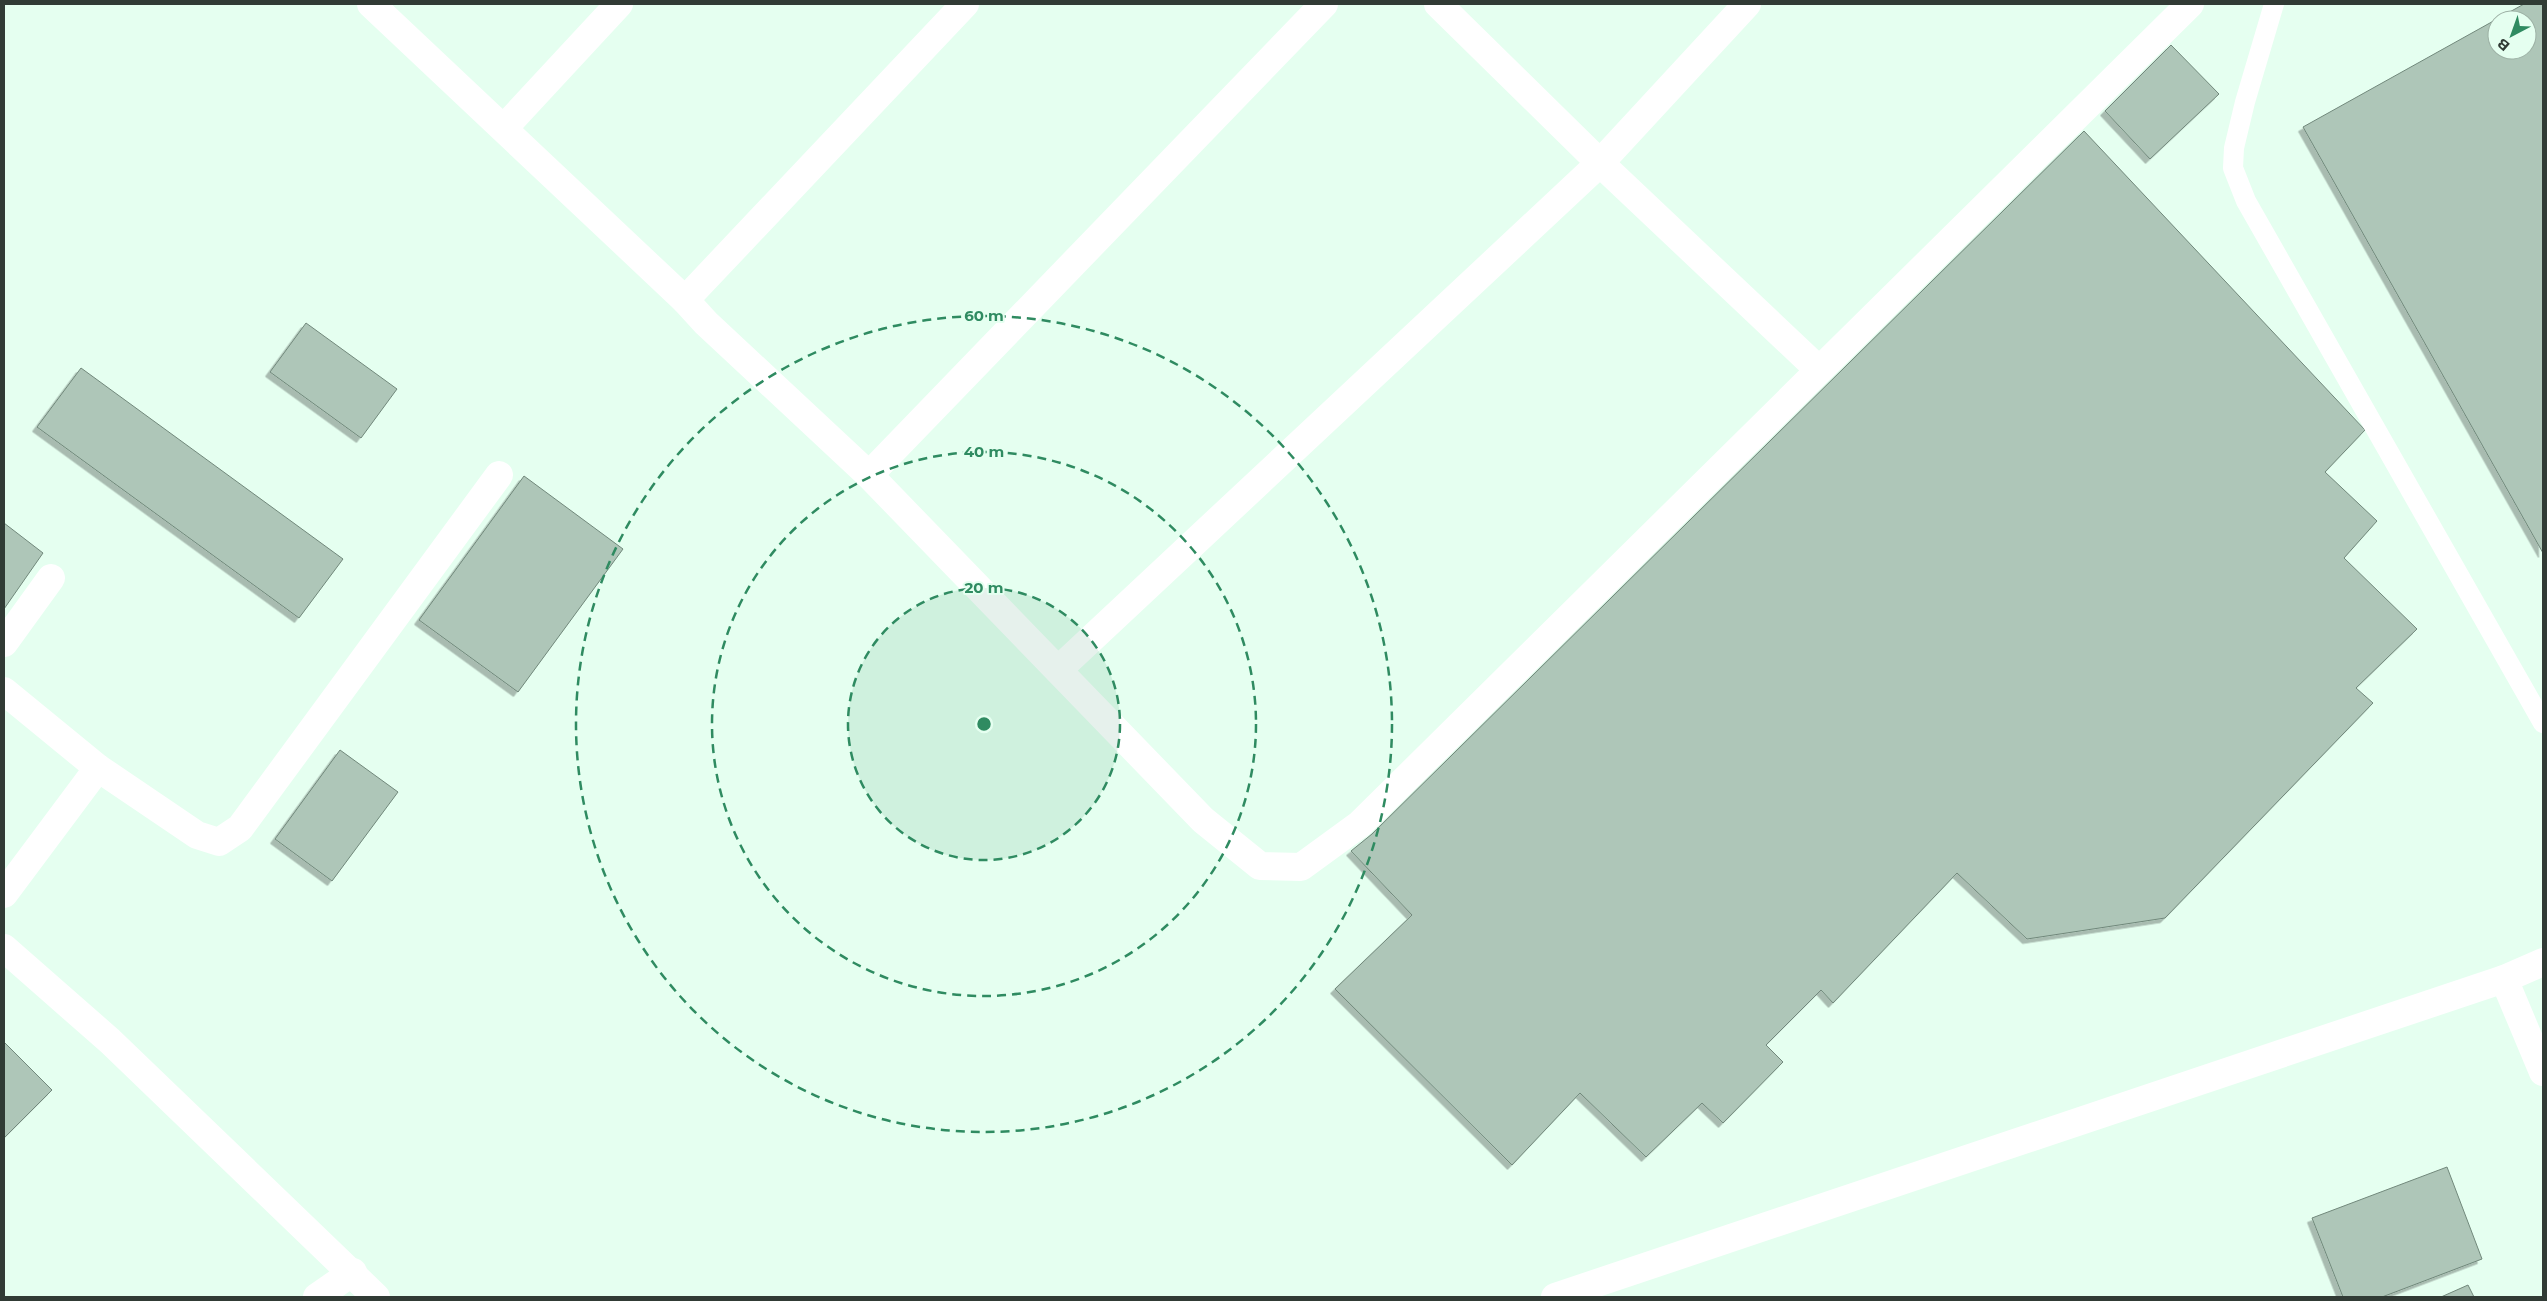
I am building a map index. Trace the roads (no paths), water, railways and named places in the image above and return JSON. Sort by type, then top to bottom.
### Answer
[{"type":"street","points":[[371,4],[685,300],[706,323],[869,475],[1203,820],[1260,866],[1301,867],[1360,824],[2190,4]]},
{"type":"street","points":[[504,128],[619,4]]},
{"type":"street","points":[[685,300],[965,4]]},
{"type":"street","points":[[869,475],[1324,4]]},
{"type":"street","points":[[1438,4],[1600,163],[1819,370]]},
{"type":"street","points":[[1058,670],[1600,163],[1747,4]]},
{"type":"street","points":[[4,691],[98,768],[196,836],[219,842],[240,828],[499,475]]},
{"type":"street","points":[[4,644],[51,578]]},
{"type":"street","points":[[4,894],[98,768]]},
{"type":"street","points":[[4,948],[110,1042],[353,1272],[376,1297]]},
{"type":"street","points":[[1555,1297],[2504,979],[2543,962]]},
{"type":"street","points":[[2504,979],[2543,1072]]},
{"type":"street","points":[[317,1297],[353,1272]]},
{"type":"lane","points":[[2274,4],[2245,102],[2234,148],[2233,168],[2246,201],[2543,723]]}]
